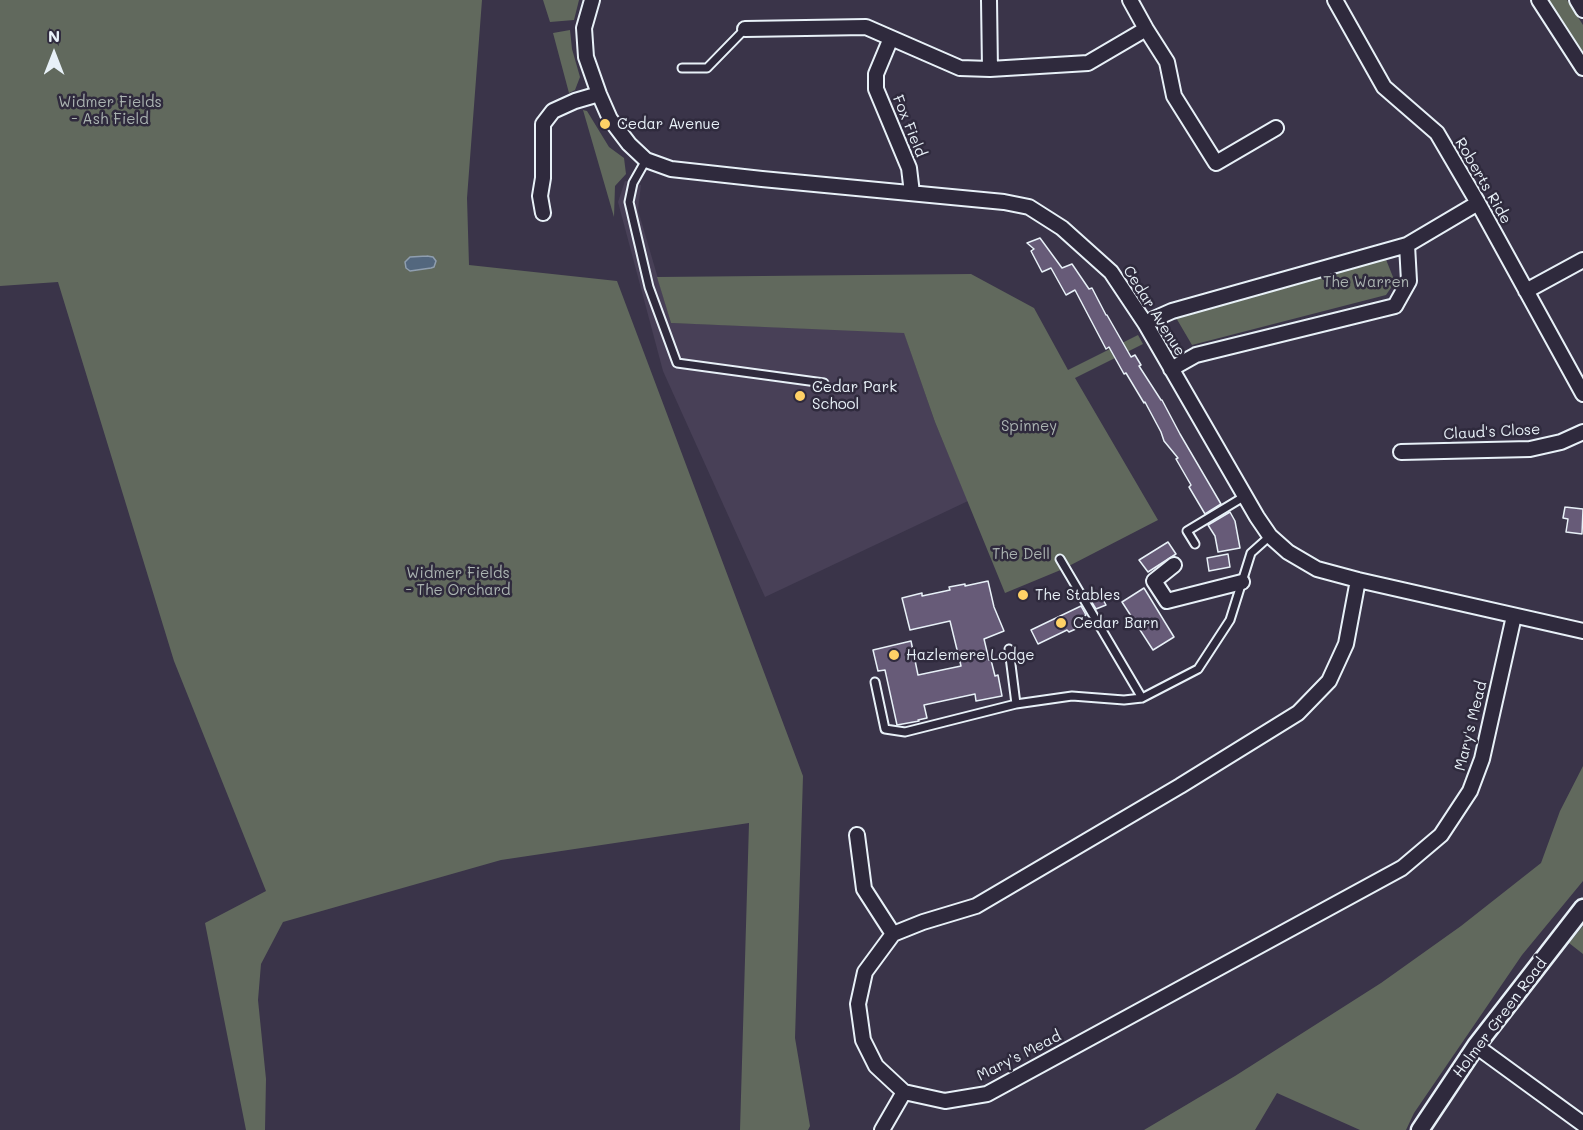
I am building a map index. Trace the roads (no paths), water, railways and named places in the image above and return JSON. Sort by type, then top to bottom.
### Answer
[{"type":"street","name":"Cedar Avenue","points":[[592,0],[584,28],[586,57],[610,119],[629,144],[646,160],[671,169],[762,180],[1004,202],[1029,207],[1062,228],[1111,272],[1144,323],[1257,517],[1270,536],[1288,552],[1317,569],[1358,580],[1583,631]]},
{"type":"street","points":[[989,0],[990,69]]},
{"type":"street","points":[[1130,0],[1167,62],[1174,96],[1211,166],[1276,128]]},
{"type":"street","name":"Roberts Ride","points":[[1335,0],[1384,87],[1437,133],[1583,394]]},
{"type":"street","points":[[1539,0],[1583,68]]},
{"type":"street","points":[[1577,0],[1583,10]]},
{"type":"street","points":[[746,29],[866,27],[960,68],[990,69],[1088,63],[1146,29]]},
{"type":"street","name":"Fox Field","points":[[891,38],[876,74],[876,89],[909,168],[912,193]]},
{"type":"street","points":[[543,213],[540,196],[543,178],[543,124],[553,111],[599,94]]},
{"type":"street","points":[[1144,323],[1172,311],[1407,245],[1478,203]]},
{"type":"street","points":[[1171,369],[1196,355],[1395,306],[1409,281],[1407,245]]},
{"type":"street","points":[[1526,291],[1583,260]]},
{"type":"street","name":"Claud's Close","points":[[1401,452],[1530,449],[1561,442],[1583,432]]},
{"type":"street","points":[[1174,565],[1154,581],[1167,601],[1242,582]]},
{"type":"street","points":[[882,1130],[904,1092],[876,1066],[863,1040],[858,1004],[865,972],[893,934],[976,906],[1180,786],[1298,713],[1329,681],[1346,644],[1358,580]]},
{"type":"street","name":"Mary's Mead","points":[[904,1092],[945,1101],[987,1094],[1402,868],[1441,834],[1470,791],[1482,759],[1514,616]]},
{"type":"street","points":[[857,834],[864,889],[893,934]]},
{"type":"street","name":"Holmer Green Road","points":[[1420,1130],[1476,1046],[1583,908]]},
{"type":"street","points":[[1476,1046],[1583,1124]]},
{"type":"lane","points":[[682,68],[707,68],[746,29]]},
{"type":"lane","points":[[646,160],[633,183],[629,202],[649,287],[677,363],[824,382]]},
{"type":"lane","points":[[1195,543],[1186,531],[1245,496]]},
{"type":"lane","points":[[875,682],[885,729],[905,732],[1016,704],[1072,696],[1124,700],[1142,698],[1198,669],[1230,620],[1251,553],[1270,536]]},
{"type":"lane","points":[[1060,559],[1142,698]]},
{"type":"lane","points":[[1009,649],[1016,704]]},
{"type":"water","points":[[410,257],[433,257],[436,261],[434,267],[410,271],[406,268],[405,262]]},
{"type":"place","name":"Cedar Avenue","points":[[605,124]]},
{"type":"place","name":"Cedar Park School","points":[[800,396]]},
{"type":"place","name":"The Stables","points":[[1023,595]]},
{"type":"place","name":"Cedar Barn","points":[[1061,623]]},
{"type":"place","name":"Hazlemere Lodge","points":[[894,655]]},
{"type":"park label","name":"Widmer Fields - Ash Field","points":[[110,110]]},
{"type":"park label","name":"The Warren","points":[[1366,282]]},
{"type":"park label","name":"Spinney","points":[[1029,426]]},
{"type":"park label","name":"The Dell","points":[[1021,554]]},
{"type":"park label","name":"Widmer Fields - The Orchard","points":[[458,582]]}]
